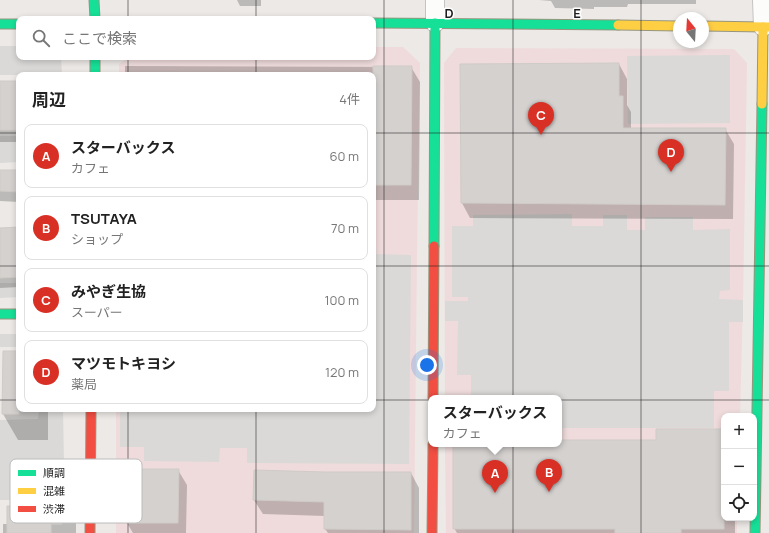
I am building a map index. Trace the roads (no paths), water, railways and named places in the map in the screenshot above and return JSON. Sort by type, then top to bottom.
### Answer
[{"type":"street","points":[[94,0],[95,16]]},
{"type":"street","points":[[433,395],[435,0]]},
{"type":"street","points":[[755,533],[766,27],[762,0]]},
{"type":"street","points":[[376,23],[673,26]]},
{"type":"street","points":[[0,24],[16,24]]},
{"type":"street","points":[[709,26],[766,27]]},
{"type":"street","points":[[95,60],[95,72]]},
{"type":"street","points":[[0,314],[16,314]]},
{"type":"street","points":[[91,412],[91,459]]},
{"type":"street","points":[[432,533],[433,447]]},
{"type":"street","points":[[90,523],[90,533]]},
{"type":"place","name":"みやぎ生協","points":[[541,135]]},
{"type":"place","name":"マツモトキヨシ","points":[[671,172]]},
{"type":"place","name":"TSUTAYA","points":[[549,492]]},
{"type":"place","name":"スターバックス","points":[[495,493]]}]
